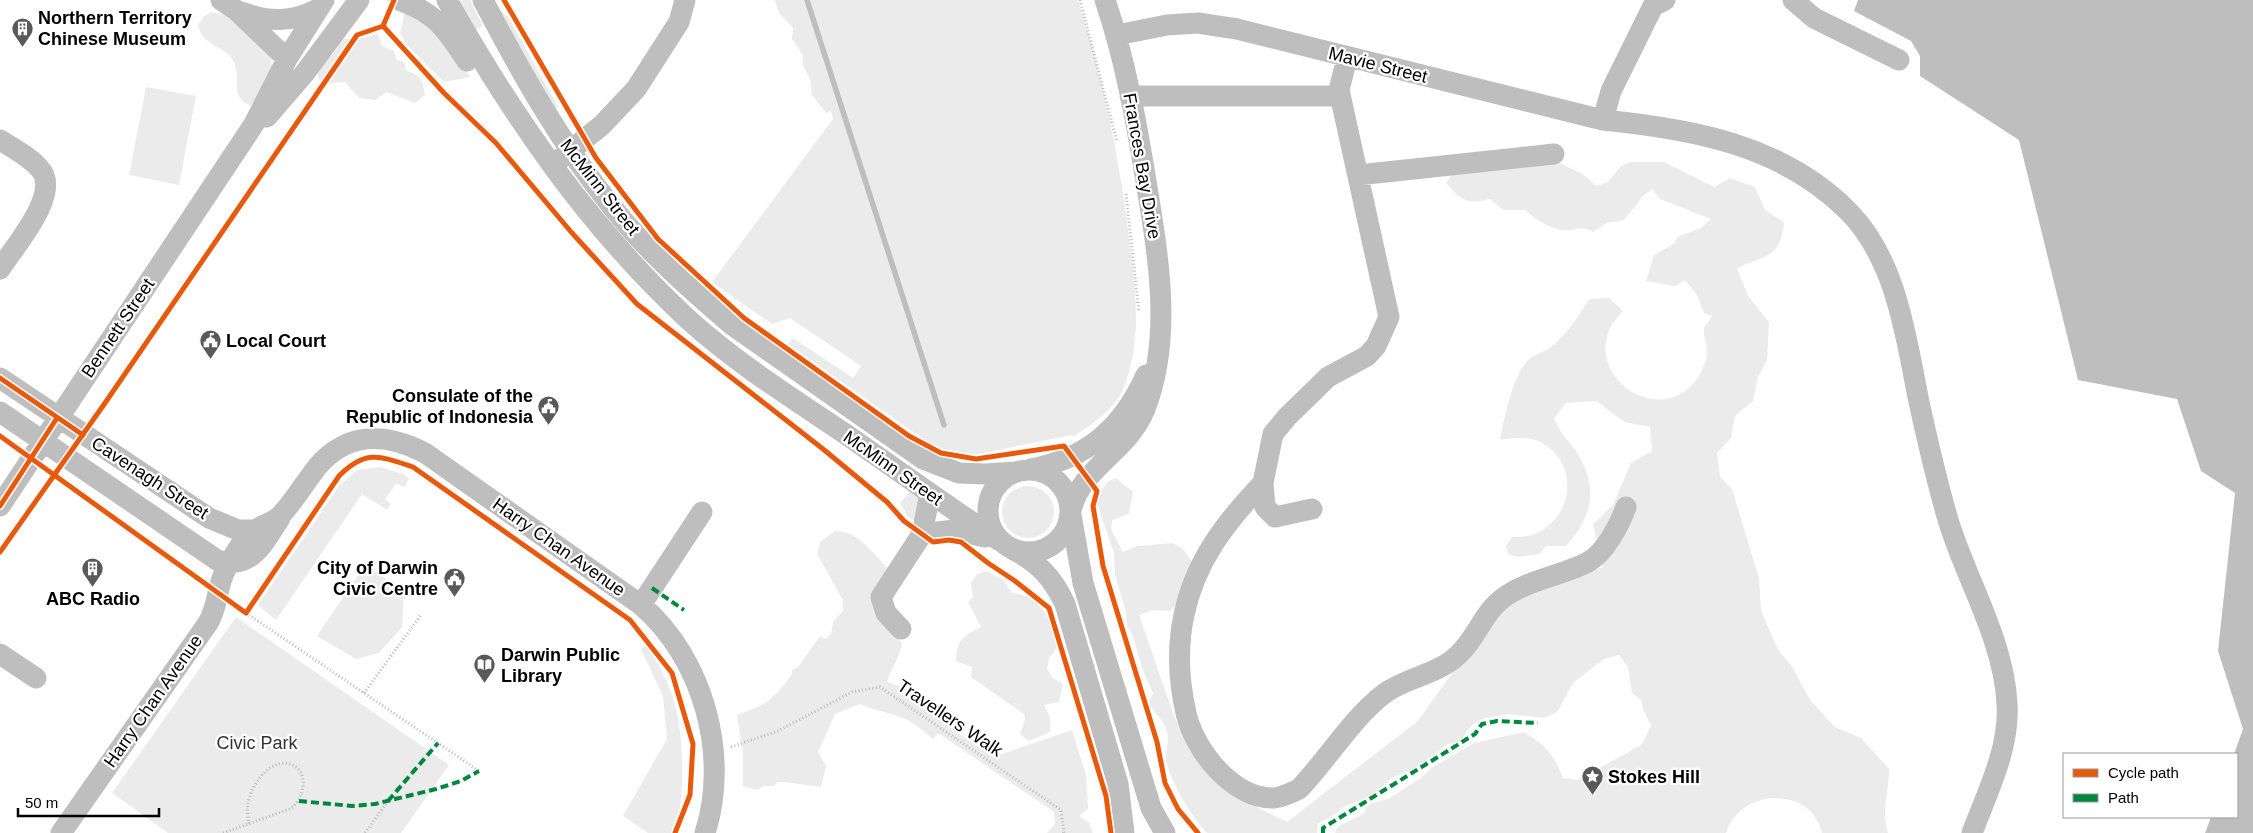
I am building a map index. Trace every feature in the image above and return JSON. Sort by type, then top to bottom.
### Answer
[{"type":"street","name":"McMinn Street","points":[[399,0],[422,9],[438,20],[503,116],[523,140],[552,165]]},
{"type":"street","name":"McMinn Street","points":[[448,0],[511,106],[552,165],[612,241],[646,278],[693,323],[770,383],[1040,567],[1058,589],[1065,604],[1118,784],[1124,833]]},
{"type":"street","name":"McMinn Street","points":[[483,0],[527,83],[570,150],[633,231],[704,301],[732,325],[899,444],[923,458],[960,473],[985,474],[1021,471]]},
{"type":"street","points":[[552,165],[614,113],[636,89],[676,28],[683,12],[685,0]]},
{"type":"street","name":"Frances Bay Drive","points":[[1071,513],[1074,497],[1079,487],[1127,440],[1141,420],[1151,391],[1159,335],[1161,297],[1158,257],[1130,96],[1116,35],[1105,0]]},
{"type":"street","points":[[1603,120],[1611,91],[1653,6],[1665,0]]},
{"type":"street","points":[[1793,0],[1814,18],[1899,60]]},
{"type":"street","name":"Bennett Street","points":[[237,151],[304,74],[360,3]]},
{"type":"street","points":[[228,5],[264,19],[281,20],[299,18],[321,5]]},
{"type":"street","points":[[228,5],[286,59]]},
{"type":"street","name":"Bennett Street","points":[[0,506],[237,151],[267,102],[286,59],[321,5]]},
{"type":"street","name":"Mavie Street","points":[[1116,35],[1167,25],[1198,23],[1237,28],[1348,58],[1603,120],[1638,122],[1710,137],[1763,154],[1797,170],[1850,213],[1869,238],[1887,271],[1913,369],[1932,462],[1950,524],[2005,677],[2008,708],[2005,734],[1998,763],[1972,833]]},
{"type":"street","points":[[1312,509],[1275,517],[1265,507],[1263,483],[1273,434],[1286,417],[1328,377],[1358,363],[1367,356],[1376,346],[1389,317],[1340,96],[1340,83],[1348,58]]},
{"type":"street","points":[[1130,96],[1340,96]]},
{"type":"street","points":[[0,140],[41,170],[47,189],[40,208],[0,269]]},
{"type":"street","points":[[1358,174],[1554,154]]},
{"type":"street","name":"Frances Bay Drive","points":[[1021,471],[1072,458],[1088,448],[1111,429],[1125,412],[1145,377],[1159,335]]},
{"type":"street","name":"Cavenagh Street","points":[[0,378],[57,418],[209,518],[238,530],[255,530]]},
{"type":"street","name":"Cavenagh Street","points":[[0,412],[205,553],[217,560],[230,563]]},
{"type":"street","name":"Harry Chan Avenue","points":[[230,563],[244,561],[258,552],[319,465],[344,446],[372,438],[396,440],[425,453],[640,605],[660,623],[692,674],[703,700],[714,753],[714,784],[705,833]]},
{"type":"street","points":[[1005,544],[991,528],[988,517],[990,498],[1001,480],[1021,471],[1047,474],[1057,480],[1068,496],[1083,583],[1151,808],[1165,833]]},
{"type":"street","points":[[1263,483],[1233,515],[1212,544],[1196,572],[1184,615],[1179,656],[1186,714],[1194,737],[1209,758],[1233,784],[1264,797],[1282,796],[1299,789],[1370,706],[1385,693],[1398,686],[1442,668],[1459,654],[1491,608],[1501,599],[1549,575],[1589,561],[1620,526],[1626,507]]},
{"type":"street","points":[[901,629],[886,613],[881,597],[922,534],[930,493]]},
{"type":"street","name":"Harry Chan Avenue","points":[[61,833],[208,623],[215,609],[222,575],[246,539],[255,530],[273,522],[293,500]]},
{"type":"street","points":[[640,605],[702,512]]},
{"type":"street","points":[[922,534],[954,530],[1034,552],[1054,544],[1066,531],[1071,513]]},
{"type":"street","points":[[0,654],[36,678]]},
{"type":"street","points":[[78,833],[98,803],[105,770]]},
{"type":"path","points":[[1080,0],[1118,146]]},
{"type":"path","points":[[1125,184],[1140,318]]},
{"type":"path","points":[[219,593],[479,771]]},
{"type":"path","points":[[246,613],[252,605]]},
{"type":"path","points":[[364,693],[421,616]]},
{"type":"path","points":[[223,833],[290,809],[299,801],[303,781],[295,767],[289,764],[276,765],[262,776],[254,787],[248,803],[248,824]]},
{"type":"path","points":[[365,833],[388,800]]},
{"type":"green space","points":[[470,0],[483,26],[476,30],[460,2]]},
{"type":"green space","points":[[775,0],[1078,0],[1095,58],[1115,147],[1129,237],[1136,312],[1134,350],[1124,387],[1115,403],[1095,422],[1073,437],[1072,435],[973,455],[943,449],[926,441],[788,344],[793,338],[853,378],[861,366],[790,318],[772,324],[712,282],[833,119],[831,111],[826,113],[812,95],[810,79],[803,65],[803,55],[792,39],[793,28],[779,13]]},
{"type":"green space","points":[[496,7],[509,18],[558,107],[554,110]]},
{"type":"green space","points":[[405,10],[424,18],[457,55],[470,77],[444,82],[406,44],[400,33]]},
{"type":"green space","points":[[211,12],[237,17],[271,51],[271,76],[250,106],[243,101],[237,91],[237,73],[233,60],[224,51],[204,38],[198,25],[204,16]]},
{"type":"green space","points":[[378,34],[382,46],[394,51],[397,60],[404,62],[407,71],[420,80],[425,95],[415,103],[387,92],[375,100],[359,98],[345,82],[329,83],[319,80],[317,68],[334,53],[342,39],[363,38]]},
{"type":"green space","points":[[146,87],[196,96],[179,185],[129,175]]},
{"type":"green space","points":[[1554,160],[1584,175],[1596,186],[1608,182],[1621,166],[1631,162],[1664,162],[1714,187],[1730,178],[1755,187],[1765,210],[1784,222],[1779,243],[1770,254],[1737,268],[1748,296],[1769,322],[1767,360],[1758,377],[1753,401],[1735,416],[1731,438],[1717,453],[1720,477],[1732,489],[1759,578],[1761,610],[1778,650],[1791,665],[1810,700],[1835,727],[1861,738],[1889,769],[1885,810],[1888,833],[1822,833],[1816,818],[1805,807],[1791,800],[1776,798],[1760,800],[1746,807],[1734,818],[1726,833],[1335,833],[1337,827],[1363,814],[1369,804],[1388,799],[1421,778],[1433,767],[1474,743],[1524,732],[1538,741],[1548,751],[1563,778],[1577,780],[1642,744],[1651,726],[1642,706],[1642,701],[1632,693],[1628,667],[1619,655],[1604,659],[1573,683],[1557,712],[1544,718],[1509,714],[1485,718],[1472,725],[1459,742],[1448,744],[1414,769],[1392,778],[1371,796],[1343,807],[1337,813],[1318,824],[1317,833],[1207,833],[1182,798],[1168,768],[1166,759],[1167,731],[1163,722],[1148,703],[1153,693],[1142,668],[1133,636],[1127,626],[1126,612],[1115,575],[1114,553],[1096,500],[1107,482],[1116,478],[1133,492],[1129,514],[1112,520],[1111,529],[1123,552],[1137,546],[1173,543],[1183,549],[1193,563],[1187,595],[1170,611],[1153,610],[1139,615],[1174,716],[1189,748],[1249,803],[1287,822],[1418,721],[1504,600],[1575,571],[1603,568],[1593,524],[1613,505],[1631,463],[1652,451],[1650,427],[1624,422],[1597,401],[1566,403],[1554,418],[1560,431],[1581,460],[1587,473],[1590,486],[1588,510],[1576,534],[1566,546],[1546,546],[1539,554],[1518,557],[1508,554],[1506,546],[1512,537],[1535,534],[1548,526],[1558,515],[1565,502],[1567,488],[1566,474],[1561,461],[1552,450],[1538,441],[1529,438],[1500,440],[1514,387],[1518,376],[1528,360],[1549,349],[1557,342],[1589,299],[1609,298],[1623,311],[1611,326],[1606,344],[1607,361],[1615,377],[1627,389],[1642,397],[1659,400],[1675,396],[1691,386],[1703,368],[1707,353],[1704,329],[1712,316],[1704,313],[1697,295],[1685,280],[1675,286],[1646,281],[1654,255],[1675,243],[1677,237],[1701,228],[1711,219],[1660,199],[1652,189],[1643,196],[1624,220],[1607,223],[1593,232],[1582,228],[1565,230],[1552,227],[1534,218],[1525,210],[1503,210],[1490,199],[1482,201],[1465,200],[1456,194],[1446,183],[1456,169]]},
{"type":"green space","points":[[380,467],[403,474],[409,478],[405,487],[396,484],[385,499],[391,504],[387,510],[362,494],[276,620],[258,605],[339,486],[357,470]]},
{"type":"green space","points":[[1023,486],[1033,486],[1047,493],[1054,507],[1054,517],[1047,531],[1033,538],[1023,538],[1013,534],[1006,527],[1002,517],[1002,507],[1006,497],[1013,490]]},
{"type":"green space","points":[[910,491],[924,501],[919,525],[907,515],[900,503]]},
{"type":"green space","points":[[835,531],[844,532],[859,539],[890,570],[890,630],[902,643],[887,682],[902,687],[928,712],[993,757],[1072,730],[1086,775],[1088,809],[1079,816],[1089,823],[1093,833],[1047,833],[1055,824],[1054,812],[938,733],[933,739],[918,726],[905,719],[859,704],[835,714],[818,752],[826,766],[821,787],[784,782],[777,782],[774,786],[764,786],[757,790],[743,786],[743,752],[737,715],[756,708],[775,695],[792,674],[792,670],[798,667],[820,636],[825,639],[831,634],[833,622],[843,611],[843,600],[817,554],[821,541]]},
{"type":"green space","points":[[365,565],[404,591],[402,627],[379,653],[356,659],[317,636]]},
{"type":"green space","points":[[987,571],[1003,580],[1012,593],[1020,594],[1033,600],[1047,616],[1056,638],[1057,645],[1049,658],[1047,669],[1053,678],[1063,684],[1059,702],[1044,705],[1050,717],[1050,732],[1029,741],[1020,734],[1025,719],[1024,714],[971,677],[972,667],[956,661],[959,644],[966,636],[981,627],[968,602],[973,597],[971,583],[977,574]]},
{"type":"green space","name":"Civic Park","points":[[236,617],[449,765],[401,833],[168,833],[112,793]]},
{"type":"green space","points":[[647,643],[672,695],[679,727],[682,783],[681,801],[675,833],[648,833],[623,816],[667,739],[663,696],[641,649]]},
{"type":"shaded area","points":[[1858,0],[2253,0],[2253,833],[2205,833],[2211,818],[2238,818],[2238,753],[2234,753],[2243,729],[2218,651],[2235,493],[2201,471],[2177,399],[2078,380],[2019,140],[1920,76],[1920,56],[1911,41],[1854,11]]},
{"type":"waterway","points":[[807,0],[944,425]]},
{"type":"marked path","points":[[652,588],[684,610]]},
{"type":"marked path","points":[[1323,833],[1323,828],[1475,734],[1482,724],[1497,721],[1538,723]]},
{"type":"marked path","points":[[388,801],[438,743]]},
{"type":"marked path","points":[[299,801],[352,806],[375,804],[436,789],[461,781],[479,771]]},
{"type":"cycle path","points":[[0,552],[105,403],[357,35],[383,26],[394,0]]},
{"type":"cycle path","points":[[504,0],[596,158],[658,239],[744,318],[909,436],[941,453],[976,459],[1064,446],[1097,491],[1093,506],[1103,566],[1157,742],[1165,783],[1178,809],[1198,833]]},
{"type":"cycle path","points":[[383,26],[444,93],[496,143],[572,233],[637,304],[823,449],[887,502],[904,521],[933,542],[949,540],[961,542],[1049,608],[1106,796],[1111,833]]},
{"type":"cycle path","points":[[0,378],[83,435]]},
{"type":"cycle path","points":[[0,506],[57,418]]},
{"type":"cycle path","points":[[0,436],[246,613],[339,476],[349,467],[366,458],[374,457],[413,467],[630,620],[672,673],[693,744],[690,795],[675,833]]},
{"type":"place","name":"Northern Territory Chinese Museum","points":[[22,47]]},
{"type":"place","name":"Local Court","points":[[210,360]]},
{"type":"place","name":"Consulate of the Republic of Indonesia","points":[[549,425]]},
{"type":"place","name":"ABC Radio","points":[[93,588]]},
{"type":"place","name":"City of Darwin Civic Centre","points":[[454,597]]},
{"type":"place","name":"Darwin Public Library","points":[[485,684]]},
{"type":"place","name":"Stokes Hill","points":[[1592,796]]}]
